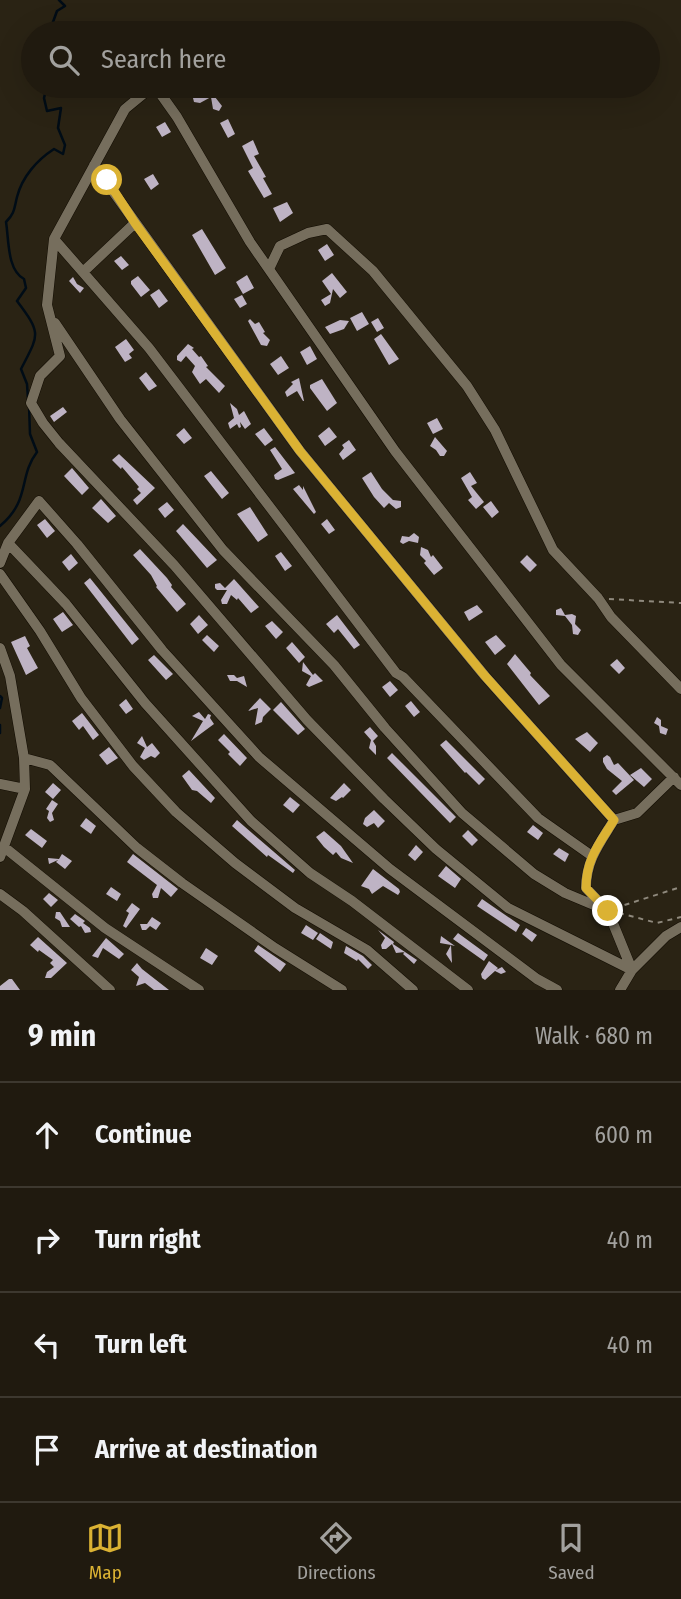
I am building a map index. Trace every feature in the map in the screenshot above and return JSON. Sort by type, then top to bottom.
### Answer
[{"type":"street","points":[[139,98],[125,109],[54,239],[47,305],[60,356],[40,376],[31,403],[59,443],[174,565],[307,720],[384,800],[436,849],[508,908],[632,970]]},
{"type":"street","points":[[163,98],[269,269],[395,451],[561,665],[677,781],[637,813],[614,820],[586,871],[586,888],[608,911],[632,970]]},
{"type":"street","points":[[94,165],[300,451],[485,676],[614,820]]},
{"type":"street","points":[[83,272],[135,223]]},
{"type":"street","points":[[269,269],[280,246],[308,233],[327,229],[373,271],[467,386],[495,430],[553,550],[598,598],[611,617],[681,689]]},
{"type":"street","points":[[54,239],[149,348],[396,673],[403,677],[538,818],[592,856]]},
{"type":"street","points":[[47,305],[60,333],[120,419],[223,550],[334,665],[438,787],[490,839],[534,874],[565,893],[608,911]]},
{"type":"street","points":[[0,563],[8,542],[39,501],[162,650],[259,757],[390,869],[537,979],[557,990]]},
{"type":"street","points":[[8,542],[66,604],[145,703],[251,821],[310,873],[352,901],[468,990]]},
{"type":"street","points":[[0,574],[81,698],[132,766],[176,812],[235,863],[295,908],[368,950],[413,990]]},
{"type":"street","points":[[0,648],[10,677],[24,758],[24,789],[2,852],[105,928],[199,990]]},
{"type":"street","points":[[24,758],[50,765],[137,848],[181,883],[275,948],[342,990]]},
{"type":"street","points":[[0,784],[24,789]]},
{"type":"street","points":[[0,894],[23,911],[110,990]]},
{"type":"street","points":[[620,990],[632,970],[666,936],[681,928]]},
{"type":"path","points":[[598,598],[681,603]]},
{"type":"path","points":[[608,911],[681,887]]},
{"type":"path","points":[[608,911],[657,923],[681,917]]},
{"type":"building","points":[[193,98],[209,98],[200,103],[194,102]]},
{"type":"building","points":[[211,98],[216,98],[222,106],[219,111],[213,109]]},
{"type":"building","points":[[228,119],[235,134],[228,138],[220,123]]},
{"type":"building","points":[[165,122],[171,132],[162,137],[156,127]]},
{"type":"building","points":[[253,140],[259,154],[254,156],[272,194],[264,198],[248,171],[253,168],[242,146]]},
{"type":"building","points":[[153,174],[159,184],[151,190],[144,179]]},
{"type":"building","points":[[287,202],[293,213],[280,222],[273,208]]},
{"type":"building","points":[[202,229],[226,268],[215,275],[192,235]]},
{"type":"building","points":[[327,244],[334,255],[325,261],[318,250]]},
{"type":"building","points":[[121,256],[129,265],[122,270],[114,261]]},
{"type":"building","points":[[332,273],[347,292],[340,298],[333,289],[330,303],[325,306],[321,300],[331,294],[322,281]]},
{"type":"building","points":[[247,275],[254,288],[243,294],[236,282]]},
{"type":"building","points":[[138,276],[150,290],[141,297],[131,284]]},
{"type":"building","points":[[73,277],[77,284],[84,288],[80,293],[69,281]]},
{"type":"building","points":[[159,289],[168,301],[159,308],[150,295]]},
{"type":"building","points":[[242,295],[247,304],[240,308],[234,299]]},
{"type":"building","points":[[362,312],[369,324],[357,331],[350,318]]},
{"type":"building","points":[[378,318],[384,328],[377,332],[371,322]]},
{"type":"building","points":[[250,319],[255,324],[259,322],[265,332],[263,333],[270,340],[267,346],[261,345],[248,321]]},
{"type":"building","points":[[340,320],[349,321],[344,329],[330,334],[325,327]]},
{"type":"building","points":[[381,334],[399,359],[389,365],[374,339]]},
{"type":"building","points":[[126,339],[134,350],[129,354],[132,358],[125,362],[115,347]]},
{"type":"building","points":[[188,344],[225,386],[219,393],[206,379],[200,384],[192,372],[195,366],[186,356],[181,362],[177,360],[177,356]]},
{"type":"building","points":[[310,346],[317,359],[307,365],[300,352]]},
{"type":"building","points":[[281,356],[289,368],[278,375],[270,364]]},
{"type":"building","points":[[146,372],[157,386],[149,391],[139,378]]},
{"type":"building","points":[[299,378],[304,401],[297,391],[287,397],[285,392],[293,384],[291,382]]},
{"type":"building","points":[[322,379],[337,403],[327,411],[310,388],[310,385]]},
{"type":"building","points":[[230,403],[239,415],[244,411],[251,424],[245,429],[240,422],[241,427],[237,424],[230,429],[228,423],[234,418]]},
{"type":"building","points":[[63,407],[67,412],[54,422],[50,416]]},
{"type":"building","points":[[437,418],[443,429],[433,434],[427,423]]},
{"type":"building","points":[[329,427],[337,437],[325,446],[318,436]]},
{"type":"building","points":[[184,428],[192,438],[184,444],[176,435]]},
{"type":"building","points":[[264,428],[273,440],[265,446],[255,434]]},
{"type":"building","points":[[435,437],[447,451],[444,456],[440,456],[430,446]]},
{"type":"building","points":[[349,440],[356,450],[343,460],[339,454],[344,448],[342,445]]},
{"type":"building","points":[[275,447],[295,473],[278,480],[274,475],[282,469],[270,450]]},
{"type":"building","points":[[119,454],[155,488],[137,505],[133,500],[141,493],[137,489],[139,487],[122,467],[121,469],[112,460]]},
{"type":"building","points":[[72,468],[89,488],[82,495],[64,476]]},
{"type":"building","points":[[211,471],[229,493],[222,499],[204,476]]},
{"type":"building","points":[[371,472],[393,500],[401,501],[401,507],[396,509],[389,503],[384,508],[374,497],[362,478]]},
{"type":"building","points":[[470,472],[477,483],[471,486],[484,502],[476,509],[468,500],[472,497],[461,478]]},
{"type":"building","points":[[299,485],[303,490],[303,486],[316,512],[314,514],[293,489]]},
{"type":"building","points":[[101,499],[116,516],[108,523],[92,508]]},
{"type":"building","points":[[491,501],[499,512],[492,518],[483,507]]},
{"type":"building","points":[[167,502],[174,510],[165,518],[158,509]]},
{"type":"building","points":[[250,507],[268,535],[258,542],[237,514]]},
{"type":"building","points":[[45,519],[55,531],[47,538],[37,525]]},
{"type":"building","points":[[327,519],[335,530],[329,534],[321,524]]},
{"type":"building","points":[[183,524],[217,560],[207,568],[176,531]]},
{"type":"building","points":[[414,533],[419,537],[418,543],[400,542],[402,536],[409,537]]},
{"type":"building","points":[[421,547],[428,550],[431,557],[433,555],[443,568],[434,575],[420,555]]},
{"type":"building","points":[[140,549],[167,578],[186,604],[177,612],[133,555]]},
{"type":"building","points":[[281,552],[292,566],[285,571],[275,556]]},
{"type":"building","points":[[71,554],[78,563],[69,571],[62,562]]},
{"type":"building","points":[[527,555],[537,565],[530,572],[520,562]]},
{"type":"building","points":[[90,578],[139,639],[132,645],[84,583]]},
{"type":"building","points":[[234,579],[259,607],[251,613],[238,598],[237,600],[231,595],[227,604],[222,604],[221,600],[227,590],[217,590],[215,584],[220,583],[225,588]]},
{"type":"building","points":[[477,605],[483,612],[469,621],[464,612]]},
{"type":"building","points":[[561,608],[565,615],[576,616],[575,624],[581,630],[578,635],[573,634],[572,625],[565,616],[556,615],[556,610]]},
{"type":"building","points":[[63,612],[73,625],[62,632],[53,619]]},
{"type":"building","points":[[199,615],[208,625],[198,634],[190,624]]},
{"type":"building","points":[[337,615],[360,645],[354,649],[338,629],[334,633],[326,624]]},
{"type":"building","points":[[272,621],[283,632],[276,639],[265,626]]},
{"type":"building","points":[[207,635],[219,646],[214,652],[202,640]]},
{"type":"building","points":[[496,635],[506,646],[495,655],[485,642]]},
{"type":"building","points":[[25,636],[30,646],[27,648],[38,668],[26,675],[11,642]]},
{"type":"building","points":[[292,642],[305,657],[299,663],[286,648]]},
{"type":"building","points":[[515,654],[550,696],[539,705],[507,664]]},
{"type":"building","points":[[154,655],[173,674],[166,680],[148,660]]},
{"type":"building","points":[[617,659],[625,668],[619,674],[610,665]]},
{"type":"building","points":[[303,662],[313,675],[315,673],[323,681],[309,687],[306,685],[311,676],[302,671]]},
{"type":"building","points":[[227,675],[237,678],[244,676],[247,687],[237,681],[230,681]]},
{"type":"building","points":[[390,681],[398,690],[390,697],[382,687]]},
{"type":"building","points":[[260,698],[271,709],[262,722],[255,725],[258,708],[248,711]]},
{"type":"building","points":[[126,699],[133,709],[126,714],[119,705]]},
{"type":"building","points":[[411,701],[420,712],[414,717],[405,706]]},
{"type":"building","points":[[281,702],[305,729],[298,735],[273,710]]},
{"type":"building","points":[[199,712],[205,719],[208,714],[211,715],[214,724],[191,741],[203,721],[192,716]]},
{"type":"building","points":[[82,713],[99,735],[93,740],[83,726],[79,730],[72,721]]},
{"type":"building","points":[[657,717],[661,720],[661,726],[668,729],[666,735],[660,733],[659,726],[654,723]]},
{"type":"building","points":[[370,727],[378,736],[373,741],[376,755],[369,748],[371,740],[364,732]]},
{"type":"building","points":[[587,732],[598,743],[590,752],[575,739]]},
{"type":"building","points":[[224,734],[247,758],[240,766],[218,740]]},
{"type":"building","points":[[142,736],[147,747],[152,743],[160,753],[155,758],[151,756],[144,760],[140,757],[145,748],[137,743]]},
{"type":"building","points":[[446,740],[485,779],[479,785],[440,745]]},
{"type":"building","points":[[109,747],[118,758],[107,765],[99,755]]},
{"type":"building","points":[[392,753],[456,817],[450,823],[387,758]]},
{"type":"building","points":[[607,755],[614,765],[618,763],[634,780],[616,795],[612,791],[622,781],[607,769],[603,758]]},
{"type":"building","points":[[641,768],[652,779],[644,787],[630,775]]},
{"type":"building","points":[[189,770],[215,798],[211,803],[192,790],[182,776]]},
{"type":"building","points":[[53,783],[61,790],[53,799],[45,792]]},
{"type":"building","points":[[344,783],[351,790],[336,801],[330,798]]},
{"type":"building","points":[[290,797],[300,805],[293,813],[283,805]]},
{"type":"building","points":[[52,800],[58,804],[52,813],[54,820],[50,822],[47,818],[49,811],[46,809]]},
{"type":"building","points":[[374,810],[385,821],[378,828],[374,823],[367,827],[363,824],[365,818]]},
{"type":"building","points":[[86,818],[96,826],[91,834],[80,826]]},
{"type":"building","points":[[237,820],[295,870],[293,873],[268,855],[267,857],[232,826]]},
{"type":"building","points":[[533,825],[543,833],[538,840],[527,832]]},
{"type":"building","points":[[31,829],[47,841],[42,848],[25,835]]},
{"type":"building","points":[[468,830],[478,840],[472,846],[462,836]]},
{"type":"building","points":[[324,831],[341,846],[353,863],[341,858],[336,852],[333,855],[324,847],[316,837]]},
{"type":"building","points":[[416,845],[423,852],[415,861],[408,855]]},
{"type":"building","points":[[559,848],[569,854],[565,862],[553,854]]},
{"type":"building","points":[[62,854],[72,861],[65,869],[56,862],[58,860],[49,864],[48,858],[59,859]]},
{"type":"building","points":[[133,854],[178,889],[171,897],[161,888],[158,898],[153,898],[152,894],[157,885],[127,862]]},
{"type":"building","points":[[446,866],[461,879],[455,888],[438,876]]},
{"type":"building","points":[[373,869],[399,889],[398,895],[383,886],[372,894],[369,889],[361,886]]},
{"type":"building","points":[[111,887],[121,894],[117,901],[106,894]]},
{"type":"building","points":[[49,893],[58,900],[51,907],[43,899]]},
{"type":"building","points":[[482,899],[520,925],[516,932],[477,906]]},
{"type":"building","points":[[132,903],[140,909],[126,928],[123,926],[129,913],[126,911]]},
{"type":"building","points":[[56,912],[60,912],[70,927],[62,927],[60,921],[55,918]]},
{"type":"building","points":[[75,914],[85,921],[83,923],[91,932],[85,933],[81,926],[70,919]]},
{"type":"building","points":[[152,917],[161,923],[156,930],[150,926],[142,930],[140,924],[147,924]]},
{"type":"building","points":[[306,925],[318,933],[313,940],[301,933]]},
{"type":"building","points":[[526,928],[537,935],[532,942],[522,934]]},
{"type":"building","points":[[378,930],[405,952],[396,953],[392,944],[386,949],[382,949],[385,938]]},
{"type":"building","points":[[320,933],[333,942],[331,949],[316,939]]},
{"type":"building","points":[[458,933],[488,955],[484,961],[453,939]]},
{"type":"building","points":[[441,936],[455,946],[440,943]]},
{"type":"building","points":[[38,937],[67,963],[51,978],[45,978],[47,972],[54,967],[50,963],[53,960],[30,945]]},
{"type":"building","points":[[106,938],[124,954],[119,959],[103,948],[98,958],[92,956]]},
{"type":"building","points":[[258,945],[286,964],[280,972],[254,951]]},
{"type":"building","points":[[451,945],[452,963],[446,954]]},
{"type":"building","points":[[346,946],[372,965],[368,969],[358,959],[357,961],[344,953]]},
{"type":"building","points":[[206,948],[218,956],[212,965],[200,958]]},
{"type":"building","points":[[405,952],[417,960],[414,964],[403,954]]},
{"type":"building","points":[[489,961],[498,968],[496,970],[502,967],[506,972],[501,974],[495,971],[485,980],[481,974]]},
{"type":"building","points":[[137,963],[169,990],[154,990],[145,983],[136,986],[139,977],[131,970]]},
{"type":"building","points":[[12,979],[20,990],[0,990],[0,986]]},
{"type":"waterway","points":[[53,21],[57,11],[65,6],[59,0]]},
{"type":"waterway","points":[[28,399],[27,384],[21,369],[35,334],[31,321],[17,301],[26,288],[24,279],[14,269],[6,222],[13,213],[22,183],[31,170],[54,149],[63,154],[65,145],[58,128],[61,108],[47,111],[44,98]]},
{"type":"waterway","points":[[0,526],[16,507],[31,461],[37,452],[30,434],[29,405]]},
{"type":"waterway","points":[[0,696],[0,708]]},
{"type":"waterway","points":[[0,725],[0,733]]},
{"type":"route","points":[[107,180],[135,223],[300,451],[485,676],[614,820],[586,871],[586,888],[608,911]]}]
